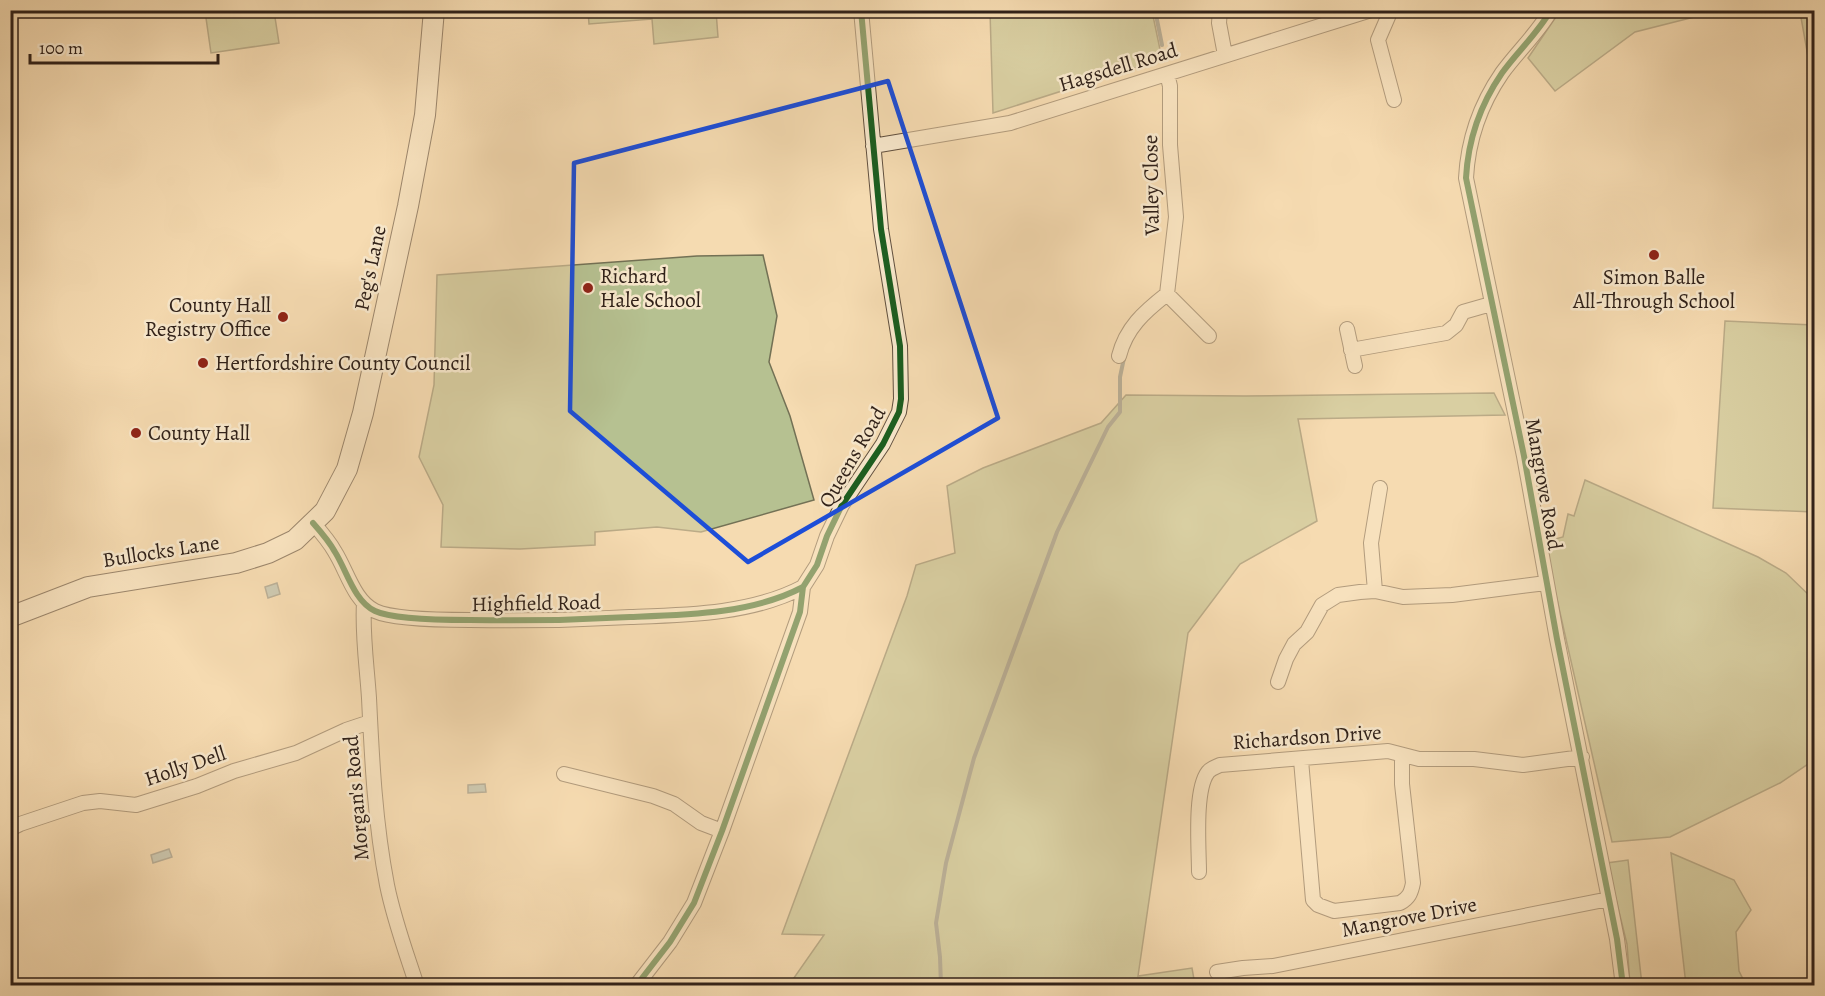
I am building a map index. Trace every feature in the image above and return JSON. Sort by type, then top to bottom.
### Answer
[{"type":"main road","name":"Peg's Lane","points":[[313,523],[325,510],[339,486],[352,453],[363,413],[421,138],[434,10]]},
{"type":"main road","name":"Bullocks Lane","points":[[10,617],[88,587],[236,563],[284,546],[295,540],[313,523]]},
{"type":"street","name":"Queens Road","points":[[636,986],[670,942],[694,903],[800,612],[804,587],[817,565],[827,536],[842,505],[883,444],[898,412],[901,399],[900,346],[881,229],[861,10]]},
{"type":"street","points":[[1220,10],[1219,23],[1225,55]]},
{"type":"street","name":"Hagsdell Road","points":[[873,146],[1010,123],[1371,10]]},
{"type":"street","points":[[1391,10],[1378,40],[1394,100]]},
{"type":"street","name":"Mangrove Road","points":[[1551,10],[1502,74],[1479,114],[1467,156],[1466,178],[1468,197],[1524,456],[1546,583],[1609,899],[1623,986]]},
{"type":"street","name":"Valley Close","points":[[1167,74],[1170,86],[1170,145],[1176,218],[1167,294]]},
{"type":"street","points":[[1119,356],[1126,334],[1131,327],[1167,294],[1209,336]]},
{"type":"street","points":[[1351,350],[1446,333],[1456,325],[1463,312],[1491,304]]},
{"type":"street","points":[[1347,329],[1355,366]]},
{"type":"street","points":[[1375,591],[1371,543],[1380,488]]},
{"type":"street","points":[[313,523],[335,551],[364,603]]},
{"type":"street","points":[[1278,682],[1294,644],[1307,632],[1322,605],[1347,592],[1375,591],[1403,597],[1445,595],[1546,583]]},
{"type":"street","name":"Highfield Road","points":[[364,603],[375,611],[390,615],[439,620],[588,620],[670,616],[740,607],[775,600],[804,587]]},
{"type":"street","name":"Morgan's Road","points":[[364,603],[363,621],[371,760],[381,854],[394,915],[417,986]]},
{"type":"street","name":"Holly Dell","points":[[10,829],[83,802],[100,801],[136,805],[197,786],[234,771],[296,753],[346,730],[370,722]]},
{"type":"street","name":"Richardson Drive","points":[[1199,872],[1198,812],[1203,782],[1208,772],[1220,765],[1388,751],[1419,759],[1474,759],[1523,765],[1582,757]]},
{"type":"street","points":[[1300,760],[1313,900],[1318,905],[1334,911],[1400,903],[1407,899],[1411,892],[1413,883],[1402,784],[1402,755]]},
{"type":"street","points":[[564,774],[653,796],[674,804],[701,823],[722,831]]},
{"type":"street","name":"Mangrove Drive","points":[[1217,972],[1274,966],[1609,899]]},
{"type":"highlighted area","points":[[888,81],[998,418],[748,562],[570,411],[574,163]]},
{"type":"green space","points":[[205,11],[274,11],[279,43],[211,53]]},
{"type":"green space","points":[[588,11],[716,11],[718,37],[654,44],[652,19],[589,24]]},
{"type":"green space","points":[[990,11],[1152,11],[1162,59],[993,113]]},
{"type":"green space","points":[[1560,11],[1718,11],[1635,32],[1555,91],[1528,58]]},
{"type":"green space","points":[[1814,11],[1814,90],[1800,12]]},
{"type":"green space","points":[[763,255],[777,316],[769,362],[790,416],[814,500],[701,532],[657,527],[595,532],[595,545],[520,549],[441,547],[443,505],[419,457],[434,385],[437,275],[697,256]]},
{"type":"green space","points":[[1725,321],[1814,325],[1814,512],[1713,508]]},
{"type":"green space","points":[[1494,393],[1505,415],[1298,419],[1317,521],[1240,564],[1188,633],[1138,976],[1192,968],[1195,985],[789,985],[824,935],[782,934],[907,596],[916,565],[955,553],[947,486],[983,468],[1101,423],[1126,395]]},
{"type":"green space","points":[[1585,480],[1758,557],[1786,573],[1811,597],[1814,616],[1814,760],[1780,783],[1670,837],[1612,842],[1544,542],[1563,537],[1568,514],[1574,516]]},
{"type":"green space","points":[[1671,853],[1734,880],[1751,910],[1736,932],[1739,971],[1746,985],[1686,985]]},
{"type":"green space","points":[[1628,860],[1642,985],[1630,985],[1627,944],[1607,863]]},
{"type":"water","points":[[277,583],[280,594],[268,598],[265,587]]},
{"type":"water","points":[[485,784],[486,792],[468,793],[468,785]]},
{"type":"water","points":[[169,849],[172,857],[153,863],[151,855]]},
{"type":"waterway","points":[[1155,10],[1162,45]]},
{"type":"waterway","points":[[941,986],[936,923],[946,863],[974,758],[1057,532],[1108,427],[1120,412],[1120,377],[1124,358]]},
{"type":"cycle path","points":[[636,986],[670,942],[694,903],[800,612],[803,587],[817,565],[827,536],[842,505],[883,444],[899,412],[901,399],[900,346],[881,229],[861,10]]},
{"type":"cycle path","points":[[1551,10],[1502,73],[1487,98],[1472,137],[1466,178],[1524,456],[1557,639],[1617,939],[1623,986]]},
{"type":"cycle path","points":[[313,523],[333,548],[356,593],[362,600],[375,611],[408,618],[530,620],[696,614],[762,603],[803,587]]},
{"type":"place","name":"Simon Balle All-Through School","points":[[1654,255]]},
{"type":"place","name":"Richard Hale School","points":[[588,288]]},
{"type":"place","name":"County Hall Registry Office","points":[[283,317]]},
{"type":"place","name":"Hertfordshire County Council","points":[[203,363]]},
{"type":"place","name":"County Hall","points":[[136,433]]}]
